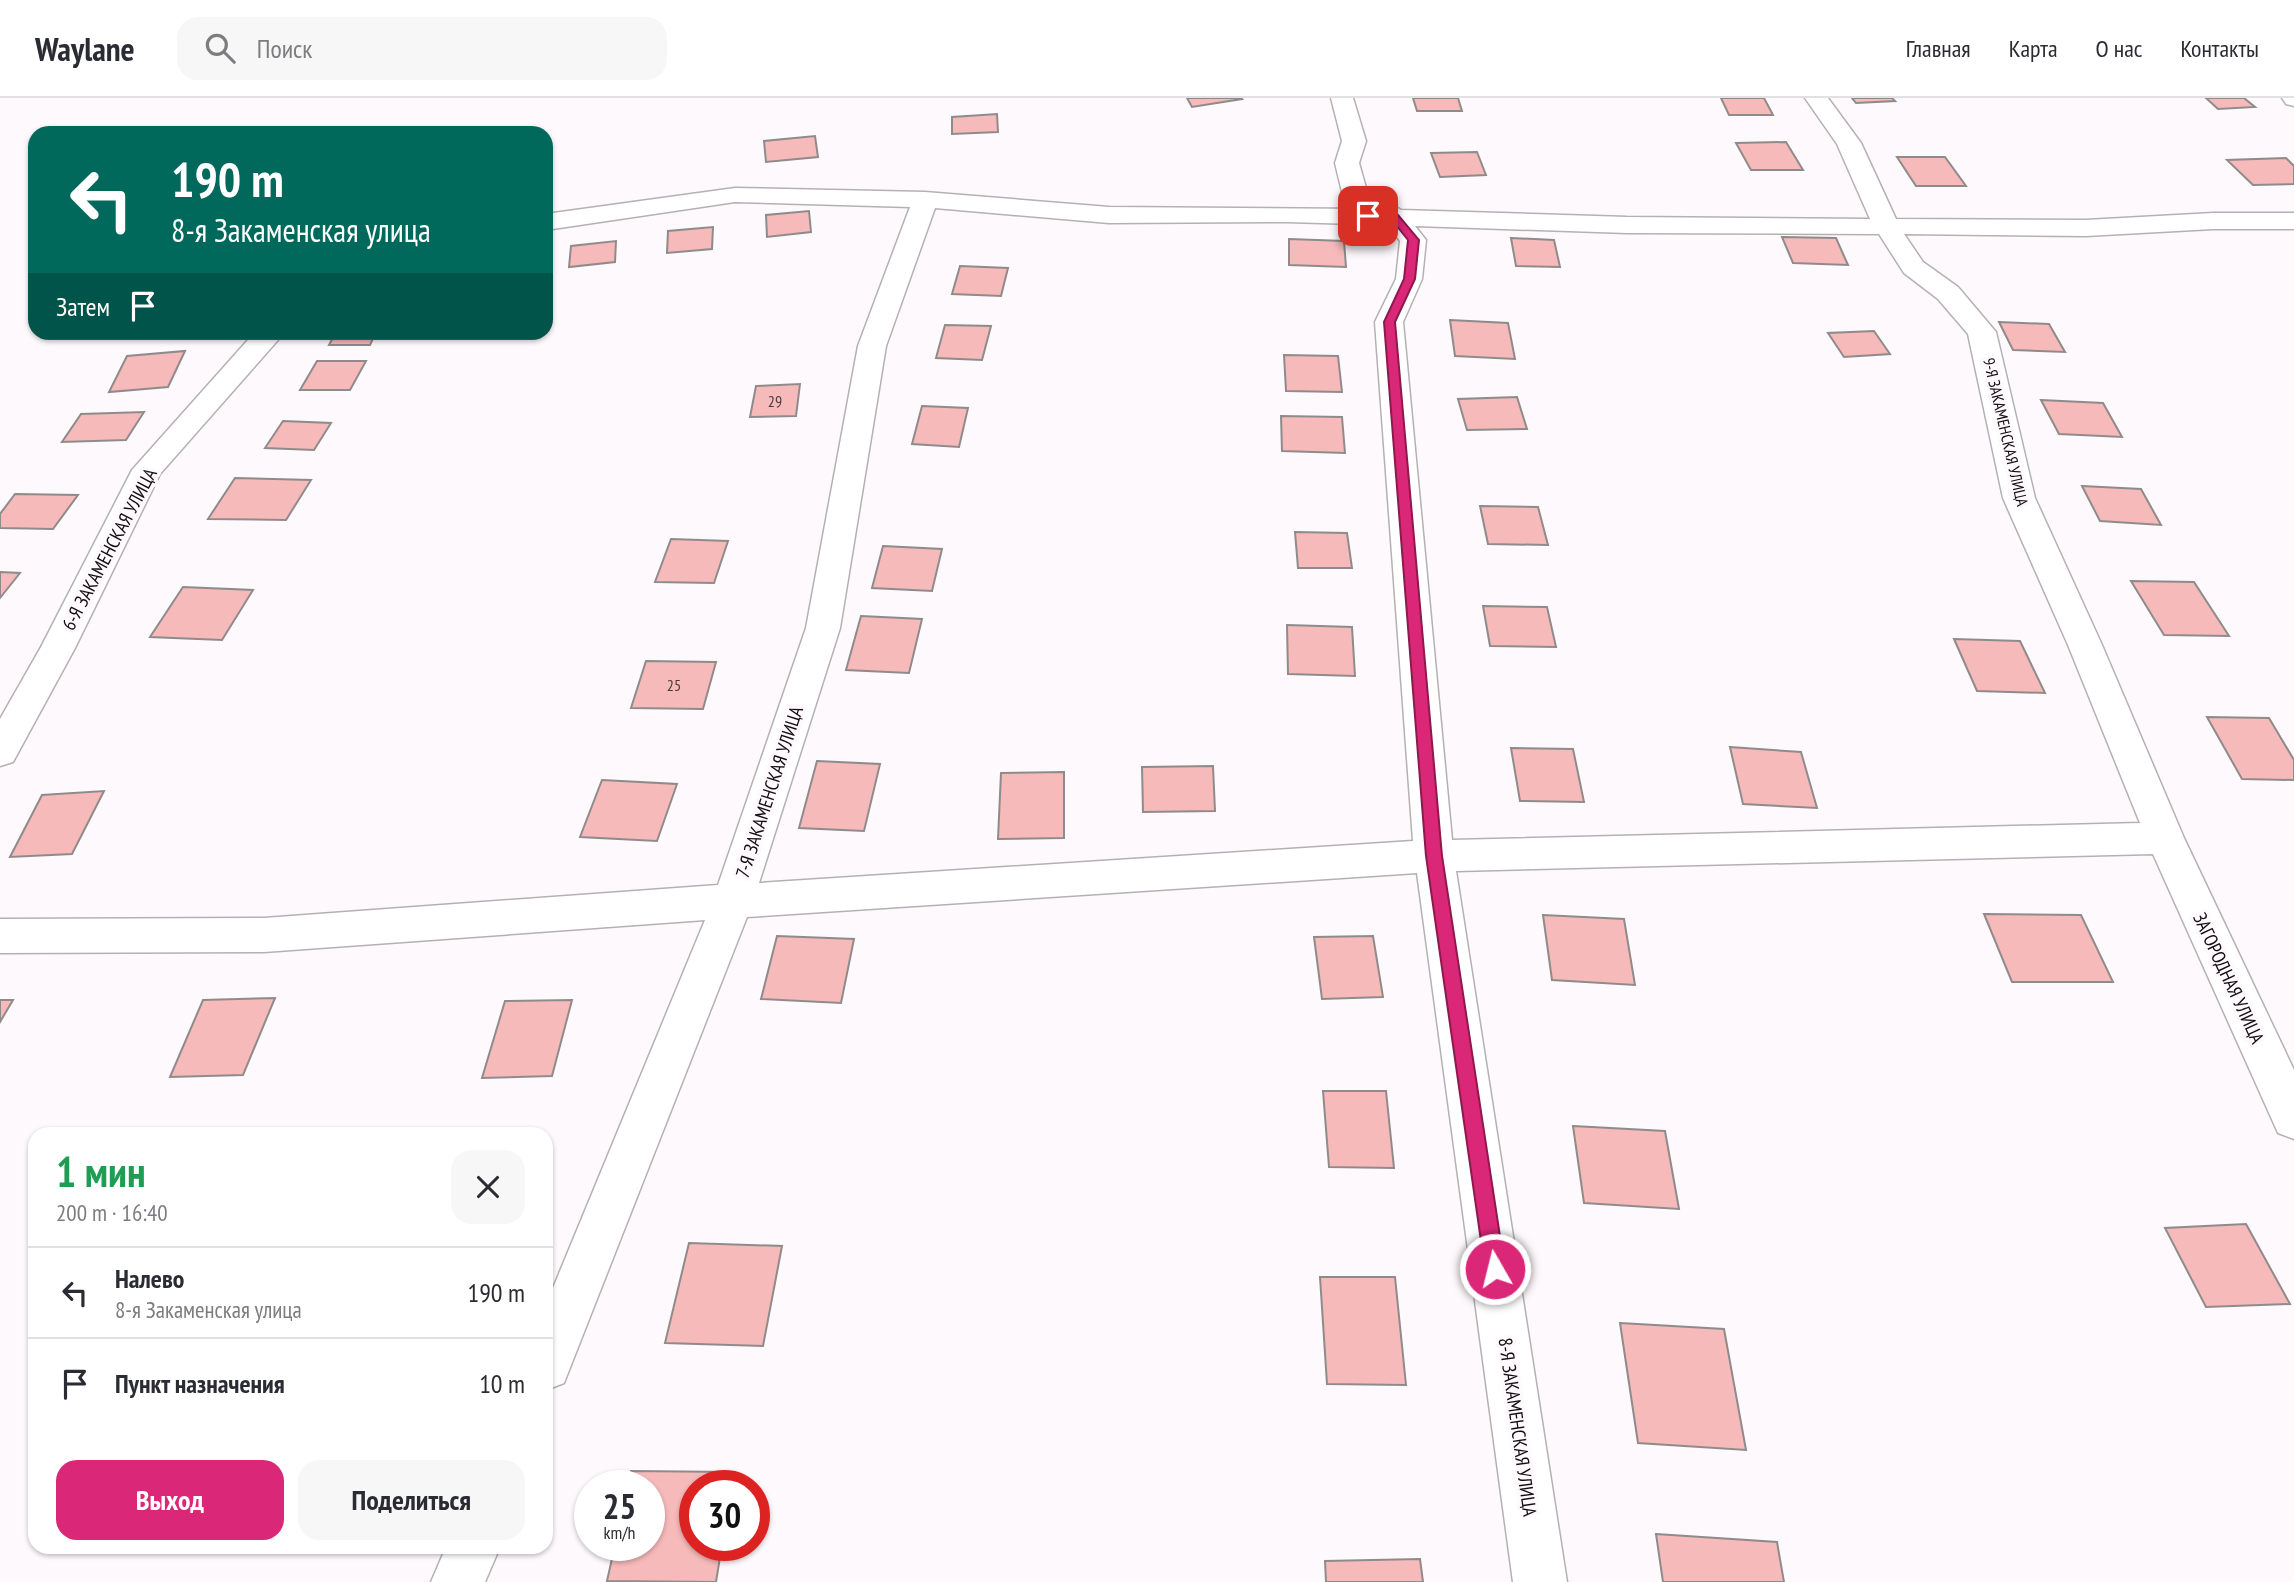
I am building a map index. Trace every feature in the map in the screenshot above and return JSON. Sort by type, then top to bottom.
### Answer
[{"type":"street","name":"8-Я ЗАКАМЕНСКАЯ УЛИЦА","points":[[1342,98],[1354,141],[1347,163],[1354,192],[1395,217],[1413,240],[1409,279],[1389,322],[1434,856],[1540,1582]]},
{"type":"street","name":"9-Я ЗАКАМЕНСКАЯ УЛИЦА","points":[[1816,98],[1849,143],[1886,226],[1913,267],[1948,293],[1982,332],[2018,498],[2085,645],[2165,838]]},
{"type":"street","points":[[553,221],[735,195],[925,200],[1109,215],[1288,214],[1627,225],[2086,228],[2213,221],[2294,221]]},
{"type":"street","name":"7-Я ЗАКАМЕНСКАЯ УЛИЦА","points":[[553,1348],[733,901],[823,628],[873,346],[925,200]]},
{"type":"street","name":"6-Я ЗАКАМЕНСКАЯ УЛИЦА","points":[[0,752],[58,648],[147,470],[264,340]]},
{"type":"street","points":[[0,936],[264,935],[733,901],[1434,856],[2165,838]]},
{"type":"street","name":"ЗАГОРОДНАЯ УЛИЦА","points":[[2165,838],[2294,1118]]},
{"type":"street","points":[[458,1582],[469,1554]]},
{"type":"building","points":[[1187,98],[1241,98],[1242,99],[1192,107]]},
{"type":"building","points":[[1413,98],[1458,98],[1462,111],[1417,111]]},
{"type":"building","points":[[1721,98],[1764,98],[1773,115],[1729,115]]},
{"type":"building","points":[[1852,98],[1892,98],[1895,101],[1856,103]]},
{"type":"building","points":[[2206,98],[2244,98],[2255,107],[2218,109]]},
{"type":"building","points":[[997,114],[998,132],[952,134],[952,117]]},
{"type":"building","points":[[815,136],[818,157],[766,162],[764,141]]},
{"type":"building","points":[[1786,142],[1803,170],[1751,170],[1736,143]]},
{"type":"building","points":[[1477,152],[1486,175],[1440,177],[1431,153]]},
{"type":"building","points":[[1897,157],[1945,157],[1966,186],[1916,186]]},
{"type":"building","points":[[2286,158],[2294,166],[2294,184],[2253,185],[2227,160]]},
{"type":"building","points":[[809,211],[811,232],[767,237],[766,215]]},
{"type":"building","points":[[713,227],[712,249],[667,253],[668,231]]},
{"type":"building","points":[[1782,237],[1836,238],[1848,265],[1793,263]]},
{"type":"building","points":[[1511,238],[1554,240],[1560,267],[1516,266]]},
{"type":"building","points":[[1289,239],[1344,241],[1346,267],[1289,265]]},
{"type":"building","points":[[616,241],[615,262],[569,267],[571,246]]},
{"type":"building","points":[[960,266],[1008,268],[1001,296],[952,294]]},
{"type":"building","points":[[1450,320],[1508,323],[1515,359],[1455,356]]},
{"type":"building","points":[[1999,322],[2049,324],[2065,352],[2013,350]]},
{"type":"building","points":[[945,325],[991,326],[982,360],[936,358]]},
{"type":"building","points":[[1874,331],[1890,354],[1844,357],[1828,333]]},
{"type":"building","points":[[332,340],[372,340],[370,345],[329,345]]},
{"type":"building","points":[[185,351],[168,387],[109,392],[127,356]]},
{"type":"building","points":[[1284,355],[1338,356],[1342,392],[1286,391]]},
{"type":"building","points":[[317,361],[366,361],[350,390],[300,390]]},
{"type":"building","points":[[800,384],[796,416],[750,417],[756,386]]},
{"type":"building","points":[[1517,397],[1527,429],[1467,430],[1458,399]]},
{"type":"building","points":[[2041,400],[2103,403],[2122,437],[2059,434]]},
{"type":"building","points":[[922,406],[968,408],[959,447],[912,444]]},
{"type":"building","points":[[144,412],[126,440],[62,442],[81,414]]},
{"type":"building","points":[[1281,416],[1342,417],[1345,453],[1282,451]]},
{"type":"building","points":[[283,421],[331,423],[314,450],[265,448]]},
{"type":"building","points":[[235,478],[311,480],[286,520],[208,519]]},
{"type":"building","points":[[2082,486],[2141,489],[2161,525],[2100,521]]},
{"type":"building","points":[[15,494],[78,495],[53,529],[0,528],[0,514]]},
{"type":"building","points":[[1480,506],[1538,507],[1548,545],[1488,544]]},
{"type":"building","points":[[1295,532],[1347,533],[1352,568],[1298,568]]},
{"type":"building","points":[[671,539],[728,541],[714,583],[655,582]]},
{"type":"building","points":[[883,546],[942,549],[932,591],[872,588]]},
{"type":"building","points":[[0,572],[20,573],[0,598]]},
{"type":"building","points":[[2131,581],[2194,582],[2229,636],[2164,635]]},
{"type":"building","points":[[183,587],[253,590],[222,640],[150,637]]},
{"type":"building","points":[[1483,606],[1547,607],[1556,647],[1490,646]]},
{"type":"building","points":[[861,616],[922,619],[909,673],[846,670]]},
{"type":"building","points":[[1287,625],[1352,627],[1355,676],[1288,674]]},
{"type":"building","points":[[1954,639],[2020,641],[2045,693],[1977,691]]},
{"type":"building","points":[[646,661],[716,662],[703,709],[631,708]]},
{"type":"building","points":[[2207,717],[2269,718],[2294,760],[2294,780],[2242,779]]},
{"type":"building","points":[[1730,747],[1801,752],[1817,808],[1743,804]]},
{"type":"building","points":[[1511,748],[1573,749],[1584,802],[1520,801]]},
{"type":"building","points":[[817,761],[880,764],[864,831],[799,828]]},
{"type":"building","points":[[1213,766],[1215,811],[1143,812],[1142,767]]},
{"type":"building","points":[[1064,772],[1064,838],[998,839],[1001,773]]},
{"type":"building","points":[[602,780],[677,784],[657,841],[580,837]]},
{"type":"building","points":[[104,791],[72,854],[10,857],[42,795]]},
{"type":"building","points":[[1984,914],[2081,915],[2113,982],[2012,982]]},
{"type":"building","points":[[1543,915],[1624,919],[1635,985],[1552,980]]},
{"type":"building","points":[[777,936],[854,939],[841,1003],[761,999]]},
{"type":"building","points":[[1373,936],[1383,997],[1322,999],[1314,937]]},
{"type":"building","points":[[275,998],[243,1075],[170,1077],[203,1000]]},
{"type":"building","points":[[0,1000],[13,1000],[0,1022]]},
{"type":"building","points":[[572,1000],[552,1076],[482,1078],[505,1001]]},
{"type":"building","points":[[1323,1091],[1386,1091],[1394,1168],[1329,1167]]},
{"type":"building","points":[[1573,1126],[1665,1131],[1679,1209],[1584,1203]]},
{"type":"building","points":[[2246,1224],[2290,1304],[2206,1307],[2165,1228]]},
{"type":"building","points":[[689,1243],[782,1246],[763,1346],[665,1343]]},
{"type":"building","points":[[1320,1277],[1395,1277],[1406,1385],[1327,1384]]},
{"type":"building","points":[[1620,1323],[1724,1329],[1746,1450],[1638,1443]]},
{"type":"building","points":[[665,1471],[679,1471],[679,1561],[719,1561],[716,1582],[607,1581],[611,1561],[665,1561]]},
{"type":"building","points":[[1656,1534],[1777,1542],[1784,1582],[1663,1582]]},
{"type":"building","points":[[1420,1559],[1423,1582],[1326,1582],[1325,1561]]},
{"type":"route","points":[[1368,216],[1395,217],[1413,240],[1409,279],[1389,322],[1434,856],[1495,1269]]}]
